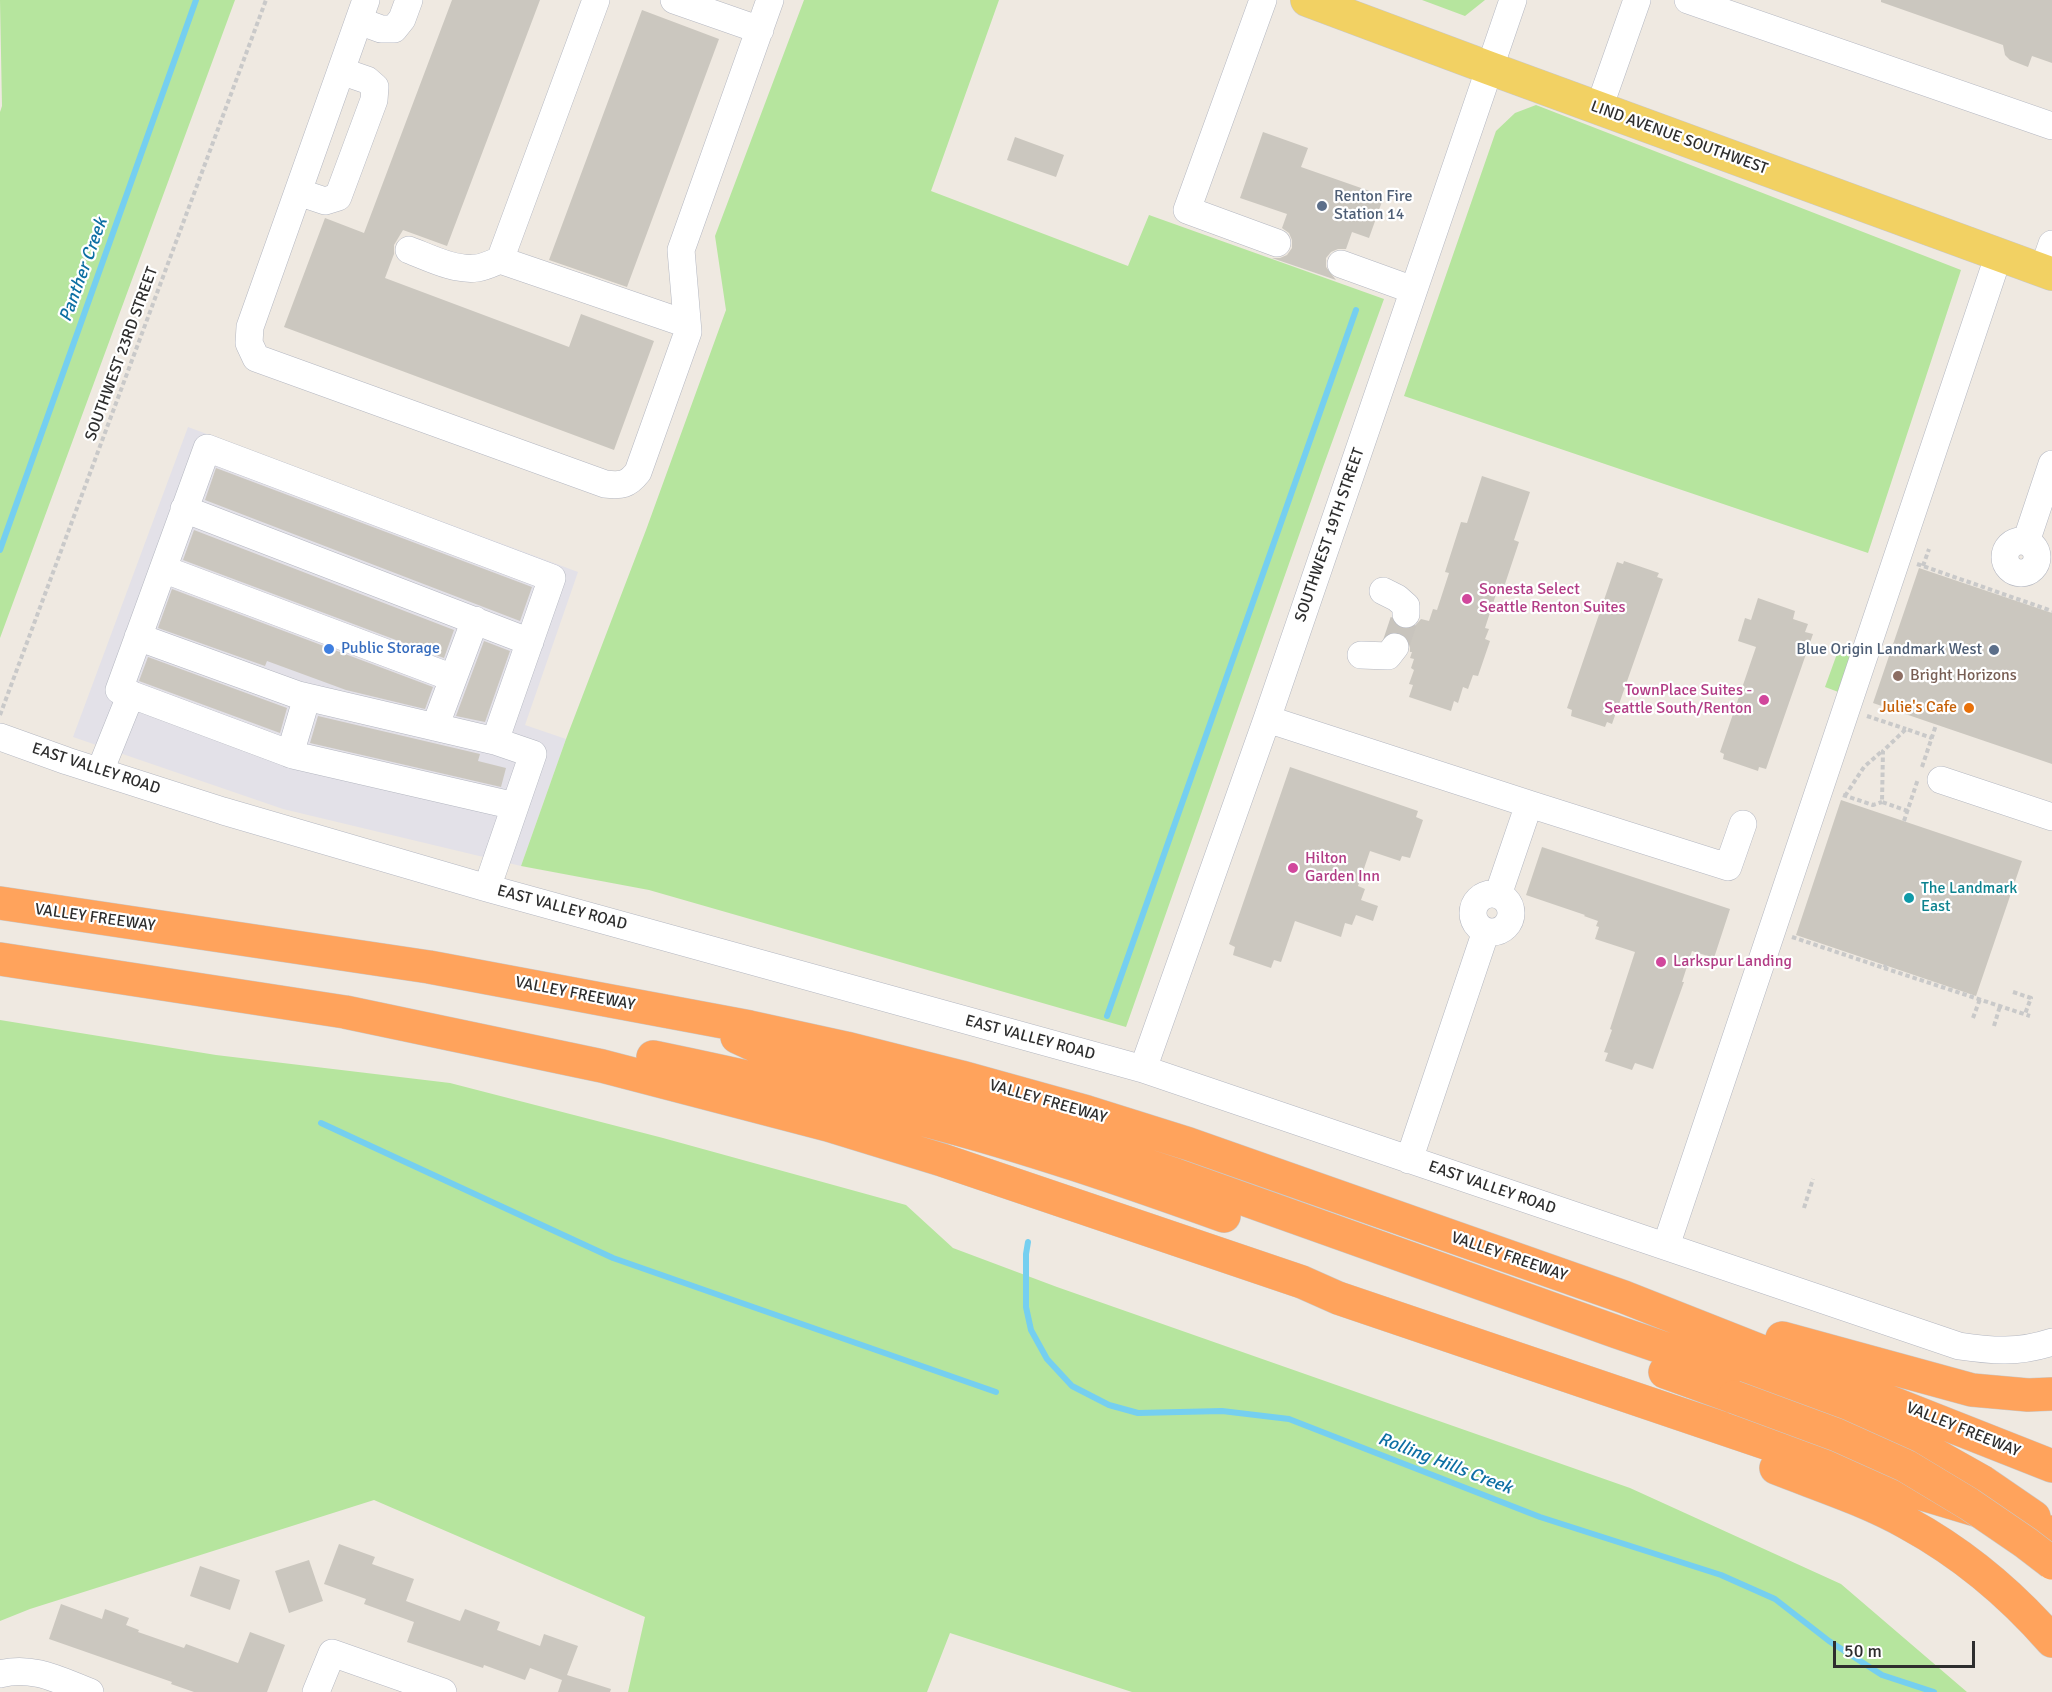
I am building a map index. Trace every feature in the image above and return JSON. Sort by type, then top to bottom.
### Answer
[{"type":"highway","name":"VALLEY FREEWAY","points":[[0,903],[429,967],[695,1016],[846,1048],[961,1077],[1087,1112],[1188,1144],[1624,1298],[2052,1466]]},
{"type":"highway","points":[[0,959],[345,1012],[602,1066],[828,1125],[942,1160],[1302,1282],[1383,1322],[1722,1446],[1905,1522],[1948,1548],[2012,1597],[2052,1641]]},
{"type":"highway","points":[[345,1012],[377,1004],[494,1024],[738,1074],[930,1121],[1106,1174],[1738,1386],[1846,1413],[1919,1446],[1983,1482],[2052,1532]]},
{"type":"highway","points":[[695,1016],[780,1057],[929,1094],[1016,1121],[1176,1175],[1617,1332],[1738,1386],[1905,1466],[1969,1504],[2052,1563]]},
{"type":"highway","points":[[1338,1298],[1869,1478],[2052,1532]]},
{"type":"highway","points":[[1624,1298],[1688,1307],[1805,1345],[1972,1390],[2028,1395],[2052,1394]]},
{"type":"main road","name":"LIND AVENUE SOUTHWEST","points":[[1307,0],[1489,69],[1999,254],[2049,263]]},
{"type":"street","points":[[409,0],[402,19],[394,29],[381,29],[362,10],[250,327],[249,343],[256,358],[605,484],[618,486],[630,482],[638,472],[688,332],[681,250],[771,0]]},
{"type":"street","points":[[500,260],[596,0]]},
{"type":"street","points":[[674,0],[760,30]]},
{"type":"street","points":[[1263,0],[1186,210],[1277,243]]},
{"type":"street","name":"SOUTHWEST 19TH STREET","points":[[1143,1069],[1267,719],[1513,0]]},
{"type":"street","points":[[1599,108],[1637,0]]},
{"type":"street","points":[[1688,0],[2052,126]]},
{"type":"street","points":[[298,192],[325,201],[338,197],[374,100],[375,87],[367,80],[341,71]]},
{"type":"street","points":[[409,250],[450,265],[469,268],[480,268],[500,260],[687,324]]},
{"type":"street","points":[[1666,1246],[1999,254]]},
{"type":"street","points":[[1341,264],[1413,290]]},
{"type":"street","points":[[495,741],[552,578],[207,448],[119,690],[290,754],[515,806]]},
{"type":"street","points":[[2026,542],[2052,464]]},
{"type":"street","points":[[184,509],[530,642]]},
{"type":"street","points":[[163,569],[453,678]]},
{"type":"street","points":[[1383,591],[1406,606],[1406,614]]},
{"type":"street","points":[[435,727],[475,620]]},
{"type":"street","points":[[138,637],[307,697],[495,741],[532,754],[487,888]]},
{"type":"street","points":[[1361,655],[1388,657],[1395,647]]},
{"type":"street","points":[[100,771],[131,694]]},
{"type":"street","points":[[290,754],[307,697]]},
{"type":"street","points":[[1267,719],[1728,867],[1743,824]]},
{"type":"street","name":"EAST VALLEY ROAD","points":[[0,737],[223,811],[487,888],[1143,1069],[1959,1346],[1998,1352],[2037,1347],[2052,1342]]},
{"type":"street","points":[[1941,780],[2052,817]]},
{"type":"street","points":[[1409,1160],[1486,931],[1474,919],[1474,907],[1481,897],[1498,895],[1529,804]]},
{"type":"street","points":[[316,1692],[332,1653],[443,1692]]},
{"type":"street","points":[[0,1674],[10,1671],[35,1671],[90,1692]]},
{"type":"path","name":"SOUTHWEST 23RD STREET","points":[[0,716],[266,0]]},
{"type":"path","points":[[1923,566],[1929,549]]},
{"type":"path","points":[[1916,564],[2052,611]]},
{"type":"path","points":[[2009,596],[2012,591]]},
{"type":"path","points":[[1864,715],[1932,738]]},
{"type":"path","points":[[1845,796],[1864,767],[1906,729]]},
{"type":"path","points":[[1882,802],[1883,751]]},
{"type":"path","points":[[1837,793],[1873,805],[1882,802],[1908,811]]},
{"type":"path","points":[[1789,936],[2027,1015],[2031,998],[2013,992]]},
{"type":"path","points":[[1973,1017],[1980,999]]},
{"type":"path","points":[[1994,1026],[2000,1006]]},
{"type":"path","points":[[1804,1208],[1814,1179]]},
{"type":"shaded area","name":"Public Storage","points":[[188,427],[578,572],[525,725],[566,739],[521,866],[283,809],[73,737]]},
{"type":"green space","points":[[0,0],[235,0],[0,638],[0,112],[2,106]]},
{"type":"green space","points":[[804,0],[999,0],[931,191],[1128,266],[1149,215],[1384,299],[1126,1027],[649,890],[521,866],[726,310],[715,236]]},
{"type":"green space","points":[[1422,0],[1485,0],[1465,16]]},
{"type":"green space","points":[[1536,105],[1961,270],[1868,553],[1404,396],[1496,131],[1515,113]]},
{"type":"green space","points":[[1838,651],[1854,656],[1841,693],[1825,687]]},
{"type":"green space","points":[[0,1020],[216,1055],[450,1083],[663,1138],[906,1205],[953,1248],[1057,1287],[1630,1488],[1841,1584],[1967,1692],[1132,1692],[950,1633],[927,1692],[628,1692],[645,1617],[374,1500],[30,1609],[0,1621]]},
{"type":"building","points":[[452,0],[540,0],[447,246],[403,230],[394,245],[394,254],[385,278],[569,347],[581,314],[654,341],[614,450],[284,327],[325,218],[364,233]]},
{"type":"building","points":[[1881,0],[2052,0],[2052,63],[2032,56],[2028,67],[2010,60],[2005,55],[2003,45],[1881,2]]},
{"type":"building","points":[[642,10],[719,39],[627,287],[549,260]]},
{"type":"building","name":"Renton Fire Station 14","points":[[1263,132],[1308,148],[1301,167],[1384,196],[1369,238],[1352,232],[1346,249],[1331,252],[1326,258],[1326,267],[1336,280],[1272,258],[1287,255],[1292,248],[1289,233],[1282,228],[1287,214],[1240,198]]},
{"type":"building","points":[[1015,137],[1064,155],[1056,177],[1007,160]]},
{"type":"building","points":[[216,468],[532,587],[520,621],[205,500]]},
{"type":"building","name":"Sonesta Select Seattle Renton Suites","points":[[1482,476],[1530,492],[1514,540],[1519,542],[1503,590],[1498,588],[1485,628],[1489,629],[1485,639],[1490,641],[1478,676],[1473,675],[1468,689],[1463,687],[1458,703],[1454,701],[1451,711],[1409,697],[1413,685],[1409,684],[1414,670],[1411,668],[1414,659],[1410,658],[1412,652],[1410,652],[1410,642],[1404,634],[1397,631],[1390,632],[1393,623],[1405,630],[1413,628],[1421,619],[1429,621],[1433,609],[1437,610],[1449,573],[1445,572],[1461,522],[1467,523]]},
{"type":"building","points":[[194,530],[454,630],[444,658],[183,560]]},
{"type":"building","points":[[1624,561],[1659,573],[1657,577],[1663,579],[1612,724],[1607,722],[1605,727],[1571,716],[1572,710],[1567,708],[1617,562],[1623,564]]},
{"type":"building","points":[[1919,568],[2052,613],[2052,764],[1873,703]]},
{"type":"building","points":[[172,589],[433,687],[425,709],[346,690],[267,661],[265,666],[158,628]]},
{"type":"building","name":"TownPlace Suites - Seattle South/Renton","points":[[1758,598],[1795,611],[1793,619],[1808,624],[1805,632],[1813,634],[1766,769],[1759,767],[1758,771],[1723,759],[1724,754],[1720,752],[1756,647],[1738,641],[1745,618],[1751,620]]},
{"type":"building","points":[[484,641],[510,651],[485,722],[456,716]]},
{"type":"building","points":[[148,657],[287,708],[280,733],[139,681]]},
{"type":"building","points":[[318,716],[480,754],[478,761],[506,768],[501,787],[310,743]]},
{"type":"building","name":"Hilton Garden Inn","points":[[1290,767],[1418,811],[1416,817],[1423,820],[1410,858],[1402,856],[1400,861],[1370,851],[1358,886],[1365,889],[1361,900],[1378,906],[1373,921],[1356,915],[1352,925],[1345,923],[1341,937],[1295,921],[1281,962],[1274,960],[1271,968],[1233,955],[1235,947],[1229,944]]},
{"type":"building","name":"The Landmark East","points":[[1841,800],[2022,861],[1976,996],[1796,935]]},
{"type":"building","name":"Larkspur Landing","points":[[1542,847],[1730,909],[1714,958],[1692,951],[1682,982],[1684,982],[1653,1069],[1635,1063],[1632,1070],[1605,1061],[1608,1053],[1604,1052],[1612,1030],[1610,1029],[1635,952],[1595,939],[1599,927],[1596,926],[1598,921],[1526,895]]},
{"type":"building","points":[[339,1544],[375,1557],[372,1564],[414,1579],[406,1601],[460,1621],[465,1609],[500,1622],[497,1630],[540,1646],[544,1634],[578,1646],[567,1675],[611,1689],[610,1692],[558,1692],[562,1680],[530,1668],[525,1680],[407,1642],[414,1622],[364,1604],[366,1599],[324,1584]]},
{"type":"building","points":[[309,1560],[323,1601],[289,1613],[275,1571]]},
{"type":"building","points":[[200,1566],[240,1580],[230,1610],[190,1596]]},
{"type":"building","points":[[61,1604],[102,1619],[105,1609],[129,1618],[126,1625],[139,1630],[138,1632],[184,1648],[186,1644],[238,1663],[250,1632],[285,1645],[267,1692],[194,1692],[171,1684],[172,1682],[49,1639]]},
{"type":"waterway","name":"Panther Creek","points":[[0,550],[196,0]]},
{"type":"waterway","points":[[1107,1016],[1356,310]]},
{"type":"waterway","points":[[321,1123],[613,1258],[996,1392]]},
{"type":"waterway","name":"Rolling Hills Creek","points":[[1028,1242],[1026,1307],[1031,1330],[1047,1359],[1072,1386],[1109,1405],[1138,1413],[1222,1411],[1289,1419],[1540,1517],[1721,1575],[1775,1599],[1829,1641],[1882,1675],[1934,1692]]},
{"type":"tunnel","points":[[1395,647],[1406,614]]},
{"type":"place","name":"Renton Fire Station 14","points":[[1322,206]]},
{"type":"place","name":"Sonesta Select Seattle Renton Suites","points":[[1467,599]]},
{"type":"place","name":"Public Storage","points":[[329,649]]},
{"type":"place","name":"Blue Origin Landmark West","points":[[1994,650]]},
{"type":"place","name":"Bright Horizons","points":[[1898,676]]},
{"type":"place","name":"TownPlace Suites - Seattle South/Renton","points":[[1764,700]]},
{"type":"place","name":"Julie's Cafe","points":[[1969,708]]},
{"type":"place","name":"Hilton Garden Inn","points":[[1293,868]]},
{"type":"place","name":"The Landmark East","points":[[1909,898]]},
{"type":"place","name":"Larkspur Landing","points":[[1661,962]]}]
